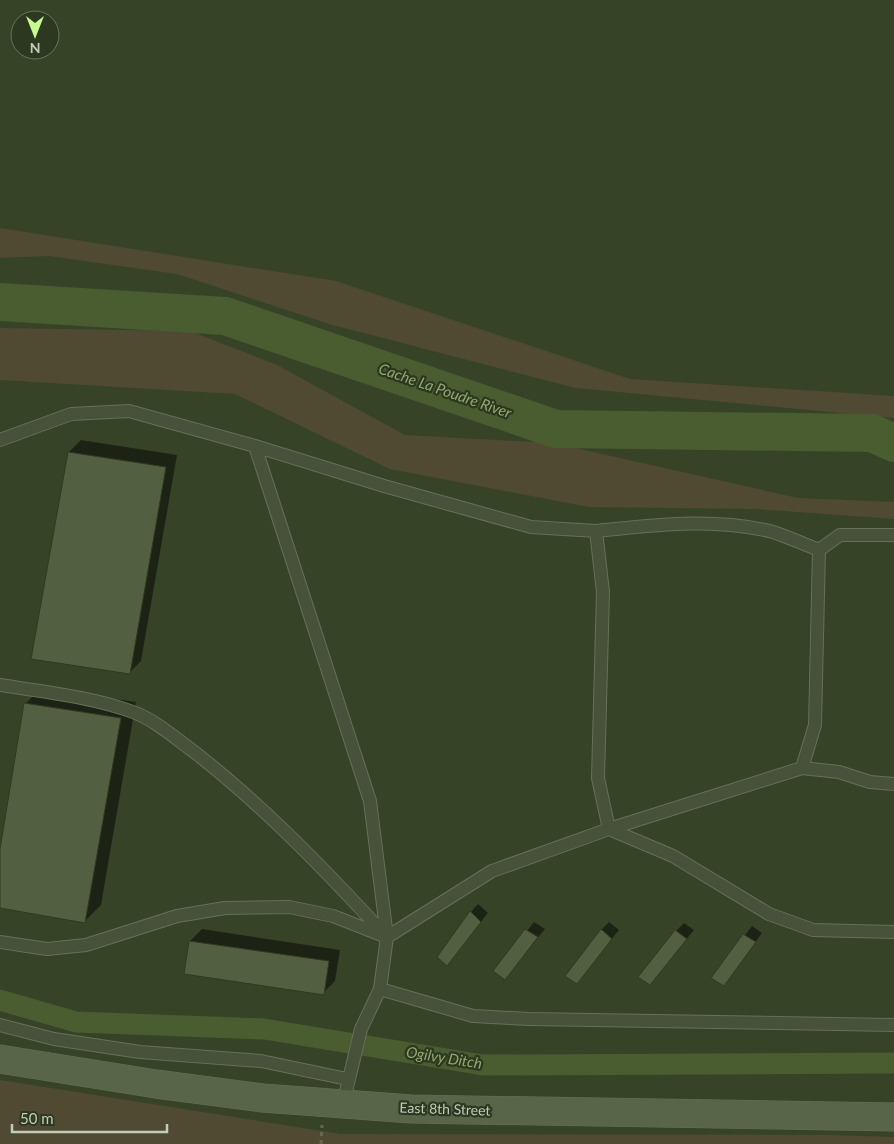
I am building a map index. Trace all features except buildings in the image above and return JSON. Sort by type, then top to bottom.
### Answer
[{"type":"main road","name":"East 8th Street","points":[[0,1059],[175,1087],[263,1098],[345,1091],[420,1109],[894,1117]]},
{"type":"lane","points":[[0,440],[71,414],[129,411],[530,527],[596,531],[662,523],[724,524],[773,532],[820,550]]},
{"type":"lane","points":[[0,1025],[54,1039],[140,1052],[262,1061],[345,1091],[361,1029],[380,989],[387,937],[370,801],[255,446]]},
{"type":"lane","points":[[596,531],[603,592],[598,778],[609,829]]},
{"type":"lane","points":[[820,550],[840,535],[894,536]]},
{"type":"lane","points":[[802,768],[815,725],[820,550]]},
{"type":"lane","points":[[0,685],[103,704],[135,712],[171,734],[218,770],[283,829],[387,937]]},
{"type":"lane","points":[[387,937],[492,871],[609,829],[802,768],[839,772],[870,782],[894,784]]},
{"type":"lane","points":[[609,829],[673,856],[769,914],[813,930],[894,932]]},
{"type":"lane","points":[[0,942],[48,949],[86,945],[176,916],[225,908],[289,908],[333,916],[387,937]]},
{"type":"lane","points":[[380,989],[473,1016],[529,1019],[894,1026]]},
{"type":"shaded area","points":[[0,228],[336,281],[630,379],[894,396],[894,418],[576,388],[329,324],[177,274],[49,256],[0,258]]},
{"type":"shaded area","points":[[0,328],[190,331],[277,365],[405,435],[553,443],[798,498],[894,502],[894,519],[755,509],[589,507],[390,469],[235,394],[0,380]]},
{"type":"shaded area","points":[[0,1080],[341,1134],[832,1135],[894,1137],[894,1144],[0,1144]]},
{"type":"waterway","name":"Cache La Poudre River","points":[[0,302],[225,316],[556,429],[872,433],[894,443]]},
{"type":"waterway","name":"Ogilvy Ditch","points":[[0,1000],[76,1022],[264,1029],[483,1065],[894,1063]]}]
